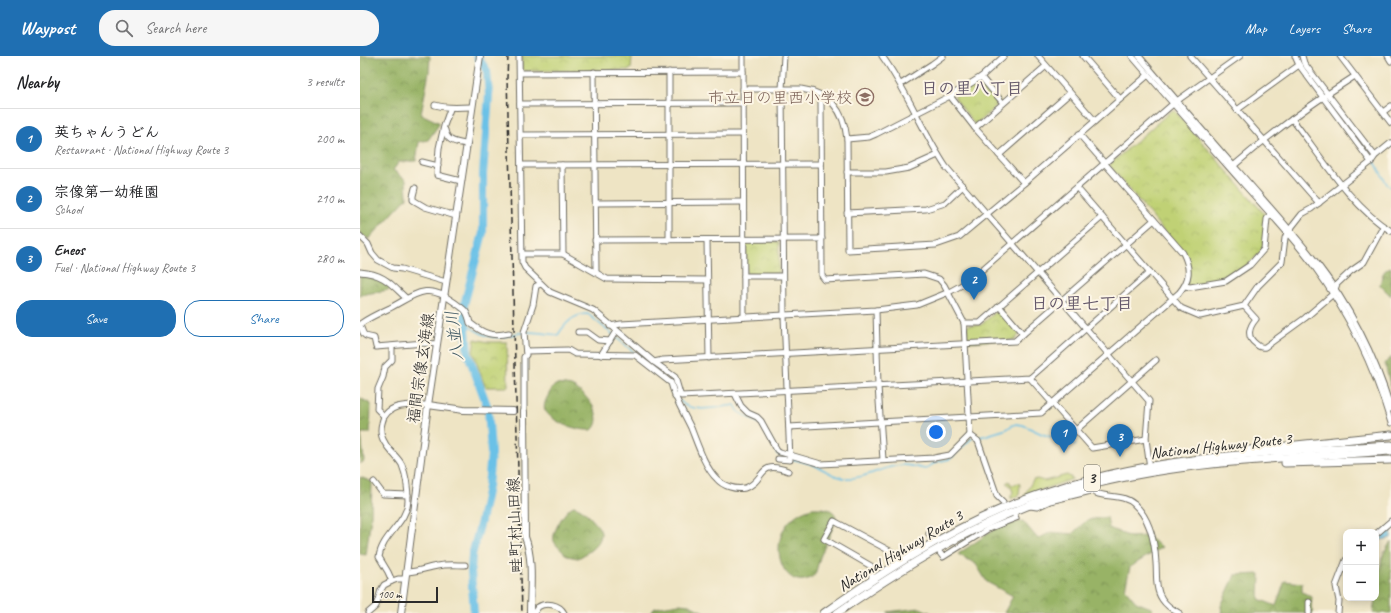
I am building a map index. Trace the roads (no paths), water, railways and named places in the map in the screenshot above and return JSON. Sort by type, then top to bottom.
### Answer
[{"type":"highway","points":[[1228,459],[1252,449],[1391,435]]},
{"type":"highway","name":"National Highway Route 3","points":[[824,613],[905,559],[967,524],[1024,500],[1093,478],[1228,459],[1391,445]]},
{"type":"highway","name":"National Highway Route 3","points":[[1228,459],[1391,451]]},
{"type":"highway","points":[[1228,459],[1266,464],[1391,460]]},
{"type":"highway","name":"National Highway Route 3","points":[[837,613],[875,586],[934,550],[969,531],[1027,506],[1094,484],[1151,469]]},
{"type":"main road","name":"福間宗像玄海線","points":[[401,613],[428,405],[480,56]]},
{"type":"main road","points":[[428,405],[464,410],[513,411]]},
{"type":"main road","name":"畦町村山田線","points":[[524,412],[525,537],[530,562],[530,613]]},
{"type":"street","points":[[519,56],[522,262],[525,268],[550,292],[593,310],[616,331],[675,377],[678,396]]},
{"type":"street","points":[[743,56],[744,317]]},
{"type":"street","points":[[778,459],[790,460],[783,276],[782,89],[784,56]]},
{"type":"street","points":[[882,56],[901,84],[938,155],[946,166],[1149,401],[1146,439],[1151,469]]},
{"type":"street","points":[[901,84],[943,56]]},
{"type":"street","points":[[847,139],[869,137],[950,96],[981,77],[1004,56]]},
{"type":"street","points":[[1038,56],[1094,121]]},
{"type":"street","points":[[1083,56],[1120,99]]},
{"type":"street","points":[[1132,56],[1148,75],[1176,102]]},
{"type":"street","points":[[1139,56],[1176,102],[1288,232],[1334,292],[1354,322],[1372,359],[1391,409]]},
{"type":"street","points":[[1190,56],[1318,203]]},
{"type":"street","points":[[610,326],[621,324],[876,310],[917,304],[949,292],[969,281],[1176,102],[1240,56]]},
{"type":"street","points":[[1295,56],[1299,65],[1371,162]]},
{"type":"street","points":[[1302,56],[1304,63],[1375,156]]},
{"type":"street","points":[[1340,56],[1391,123]]},
{"type":"street","points":[[1388,56],[1391,61]]},
{"type":"street","points":[[1237,110],[1299,65]]},
{"type":"street","points":[[975,128],[1046,66]]},
{"type":"street","points":[[594,72],[596,272]]},
{"type":"street","points":[[669,72],[670,240]]},
{"type":"street","points":[[520,73],[743,72]]},
{"type":"street","points":[[743,89],[809,90],[827,98],[840,112],[846,128],[847,139],[848,250],[936,246],[960,236],[1024,183],[1148,75]]},
{"type":"street","points":[[1232,167],[1263,140],[1322,97],[1355,76]]},
{"type":"street","points":[[981,77],[1003,103]]},
{"type":"street","points":[[999,155],[1070,93]]},
{"type":"street","points":[[735,394],[741,406],[748,413],[761,421],[777,450],[821,464],[934,458],[950,455],[970,436],[964,323],[949,292],[939,279],[924,274],[824,280],[822,276],[822,96]]},
{"type":"street","points":[[950,96],[975,128],[1024,183]]},
{"type":"street","points":[[520,104],[743,103]]},
{"type":"street","points":[[435,105],[450,109],[455,107],[472,108]]},
{"type":"street","points":[[1383,112],[1391,106]]},
{"type":"street","points":[[450,109],[439,148],[437,175],[461,181]]},
{"type":"street","points":[[1292,119],[1342,185],[1367,213],[1383,227],[1391,231]]},
{"type":"street","points":[[444,126],[445,136],[449,140],[466,144]]},
{"type":"street","points":[[521,135],[743,134]]},
{"type":"street","points":[[789,427],[1041,413],[1185,286],[1188,276],[1188,268],[1186,259],[1182,253],[1079,134]]},
{"type":"street","points":[[1077,188],[1181,308],[1200,316],[1244,306],[1258,286],[1282,262],[1285,238],[1302,214],[1371,162],[1375,156],[1391,143]]},
{"type":"street","points":[[847,172],[886,172],[909,168],[938,155]]},
{"type":"street","points":[[422,162],[438,166]]},
{"type":"street","points":[[521,165],[821,164]]},
{"type":"street","points":[[562,165],[563,254]]},
{"type":"street","points":[[1232,167],[1270,214],[1288,232]]},
{"type":"street","points":[[848,213],[926,209],[945,203],[963,186]]},
{"type":"street","points":[[414,188],[413,200],[425,207],[456,216]]},
{"type":"street","points":[[596,203],[743,202]]},
{"type":"street","points":[[1185,286],[1190,287],[1226,281],[1250,265],[1264,249],[1267,219],[1270,214]]},
{"type":"street","points":[[964,323],[980,323],[1102,217]]},
{"type":"street","points":[[654,362],[663,360],[1015,341],[1154,220]]},
{"type":"street","points":[[1244,306],[1256,319],[1249,332],[1250,338],[1253,343],[1262,348],[1265,347],[1284,334],[1334,292],[1338,284],[1351,271],[1364,262],[1383,227]]},
{"type":"street","points":[[360,236],[368,244],[374,257],[393,268],[402,269],[446,282]]},
{"type":"street","points":[[596,240],[822,239]]},
{"type":"street","points":[[707,240],[709,358]]},
{"type":"street","points":[[523,254],[563,254],[607,279],[612,280],[707,280]]},
{"type":"street","points":[[360,272],[383,277],[390,281],[406,298]]},
{"type":"street","points":[[678,396],[1030,378],[1150,272]]},
{"type":"street","points":[[744,276],[783,276]]},
{"type":"street","points":[[524,412],[524,357],[526,351],[524,332],[533,305],[536,286],[541,284]]},
{"type":"street","points":[[437,344],[424,343],[392,347],[376,347],[374,338],[364,335],[360,324],[373,315],[406,298],[424,291],[444,295],[467,312],[470,323],[488,334],[497,336],[509,333]]},
{"type":"street","points":[[1334,292],[1369,362],[1391,423]]},
{"type":"street","points":[[999,306],[1023,334]]},
{"type":"street","points":[[876,310],[878,386],[883,460]]},
{"type":"street","points":[[601,355],[616,331]]},
{"type":"street","points":[[578,332],[587,332],[598,340],[610,341]]},
{"type":"street","points":[[384,416],[377,409],[378,389],[386,367],[392,360],[392,347]]},
{"type":"street","points":[[526,351],[568,350],[575,354],[635,355],[671,383],[678,396],[700,451],[714,476],[722,484],[733,488],[746,487],[768,468],[778,467],[788,471]]},
{"type":"street","points":[[1076,430],[1156,360]]},
{"type":"street","points":[[1030,378],[1092,448],[1146,439]]},
{"type":"street","points":[[392,581],[380,559],[379,553],[385,540],[396,528],[402,518],[407,507],[408,495],[402,466],[384,443],[381,426],[384,416],[398,406],[428,405]]},
{"type":"street","points":[[970,436],[978,441],[997,496],[1003,502]]},
{"type":"street","points":[[374,482],[383,494],[408,495]]},
{"type":"street","points":[[1027,506],[1037,507],[1050,501],[1091,491],[1095,494],[1116,496],[1130,501],[1139,510],[1154,542],[1157,585],[1162,599],[1172,609],[1179,613]]},
{"type":"street","points":[[408,501],[415,501]]},
{"type":"street","points":[[940,553],[943,557],[988,529],[1016,518],[1015,516]]},
{"type":"street","points":[[872,580],[871,566],[824,539],[834,521],[905,559]]},
{"type":"street","points":[[1379,531],[1391,521]]},
{"type":"street","points":[[368,613],[376,606],[384,585],[392,581],[435,566],[447,564],[466,565]]},
{"type":"street","points":[[1338,613],[1338,595],[1336,586],[1344,565]]},
{"type":"street","points":[[1309,602],[1309,613]]},
{"type":"street","points":[[534,613],[538,607],[549,604],[561,608],[564,613]]},
{"type":"water","points":[[1391,528],[1391,538],[1381,540],[1382,537]]},
{"type":"waterway","name":"八並川","points":[[474,613],[471,571],[472,555],[488,487],[491,453],[488,408],[468,354],[464,305],[483,233],[483,174],[489,95],[487,71],[477,56]]},
{"type":"waterway","points":[[1299,56],[1302,64]]},
{"type":"waterway","points":[[1326,96],[1371,157]]},
{"type":"waterway","points":[[1374,160],[1387,184],[1391,187]]},
{"type":"waterway","points":[[465,320],[470,327],[483,334],[496,337],[527,332],[558,335],[574,317],[588,314],[636,354]]},
{"type":"waterway","points":[[680,401],[685,405],[698,409],[735,405],[739,412],[760,424]]},
{"type":"waterway","points":[[977,438],[1007,429],[1016,424],[1023,425],[1042,434],[1076,445]]},
{"type":"waterway","points":[[792,459],[805,462],[843,478],[851,478],[901,465],[925,469],[936,462],[950,459],[973,438]]},
{"type":"waterway","points":[[776,452],[777,454],[788,458]]},
{"type":"railway","points":[[508,56],[507,78],[522,613]]},
{"type":"place","name":"市立日の里西小学校","points":[[865,97]]},
{"type":"place","name":"宗像第一幼稚園","points":[[974,300]]},
{"type":"place","name":"英ちゃんうどん","points":[[1064,453]]},
{"type":"place","name":"Eneos","points":[[1120,457]]},
{"type":"district","name":"日の里八丁目","points":[[972,88]]},
{"type":"district","name":"日の里七丁目","points":[[1082,303]]}]
